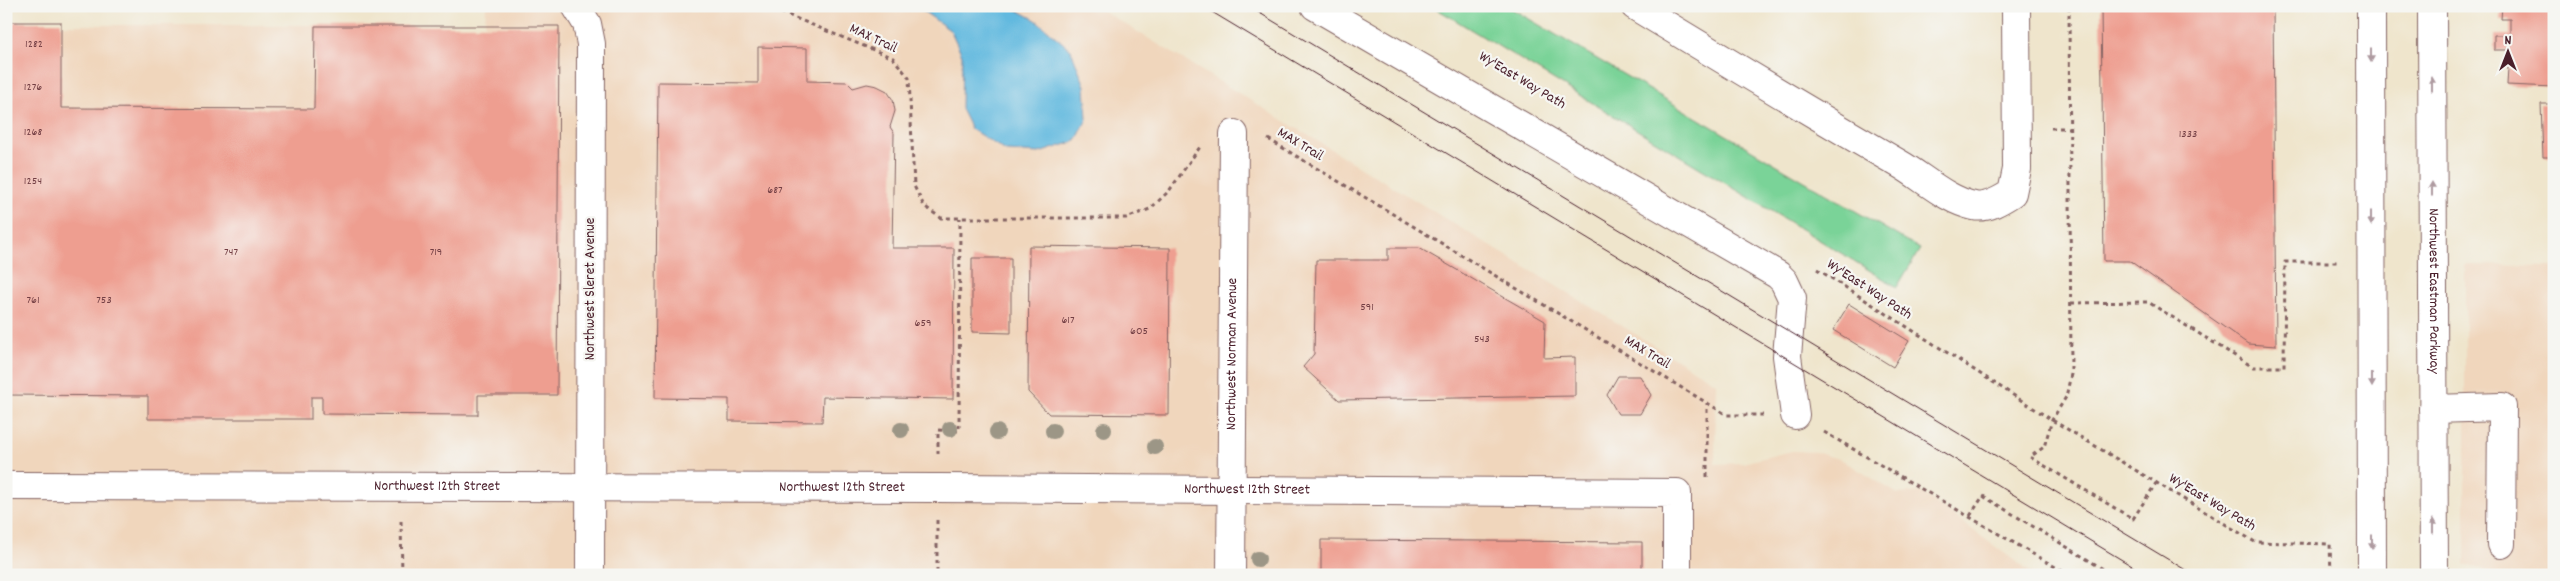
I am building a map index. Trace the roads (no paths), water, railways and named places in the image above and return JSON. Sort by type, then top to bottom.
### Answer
[{"type":"main road","name":"Northwest Sleret Avenue","points":[[576,6],[587,24],[591,44],[590,575]]},
{"type":"main road","points":[[1315,6],[1778,275],[1787,286],[1792,298],[1787,356],[1795,415]]},
{"type":"main road","points":[[1635,6],[1812,114],[1916,173],[1950,197],[1975,207],[1998,202],[2012,192],[2017,169],[2016,6]]},
{"type":"main road","points":[[2372,6],[2372,575]]},
{"type":"main road","name":"Northwest Eastman Parkway","points":[[2432,6],[2434,575]]},
{"type":"main road","name":"Northwest Norman Avenue","points":[[1231,575],[1234,134]]},
{"type":"main road","points":[[2433,409],[2502,408],[2501,544]]},
{"type":"main road","name":"Northwest 12th Street","points":[[6,486],[938,488],[1231,492],[1677,493],[1677,575]]},
{"type":"water","points":[[916,6],[1010,6],[1036,20],[1071,50],[1085,86],[1087,119],[1076,141],[1039,153],[1006,151],[971,129],[961,109],[962,55],[951,31]]},
{"type":"tram line","points":[[1202,6],[2147,575]]},
{"type":"tram line","points":[[1248,6],[2194,575]]}]
